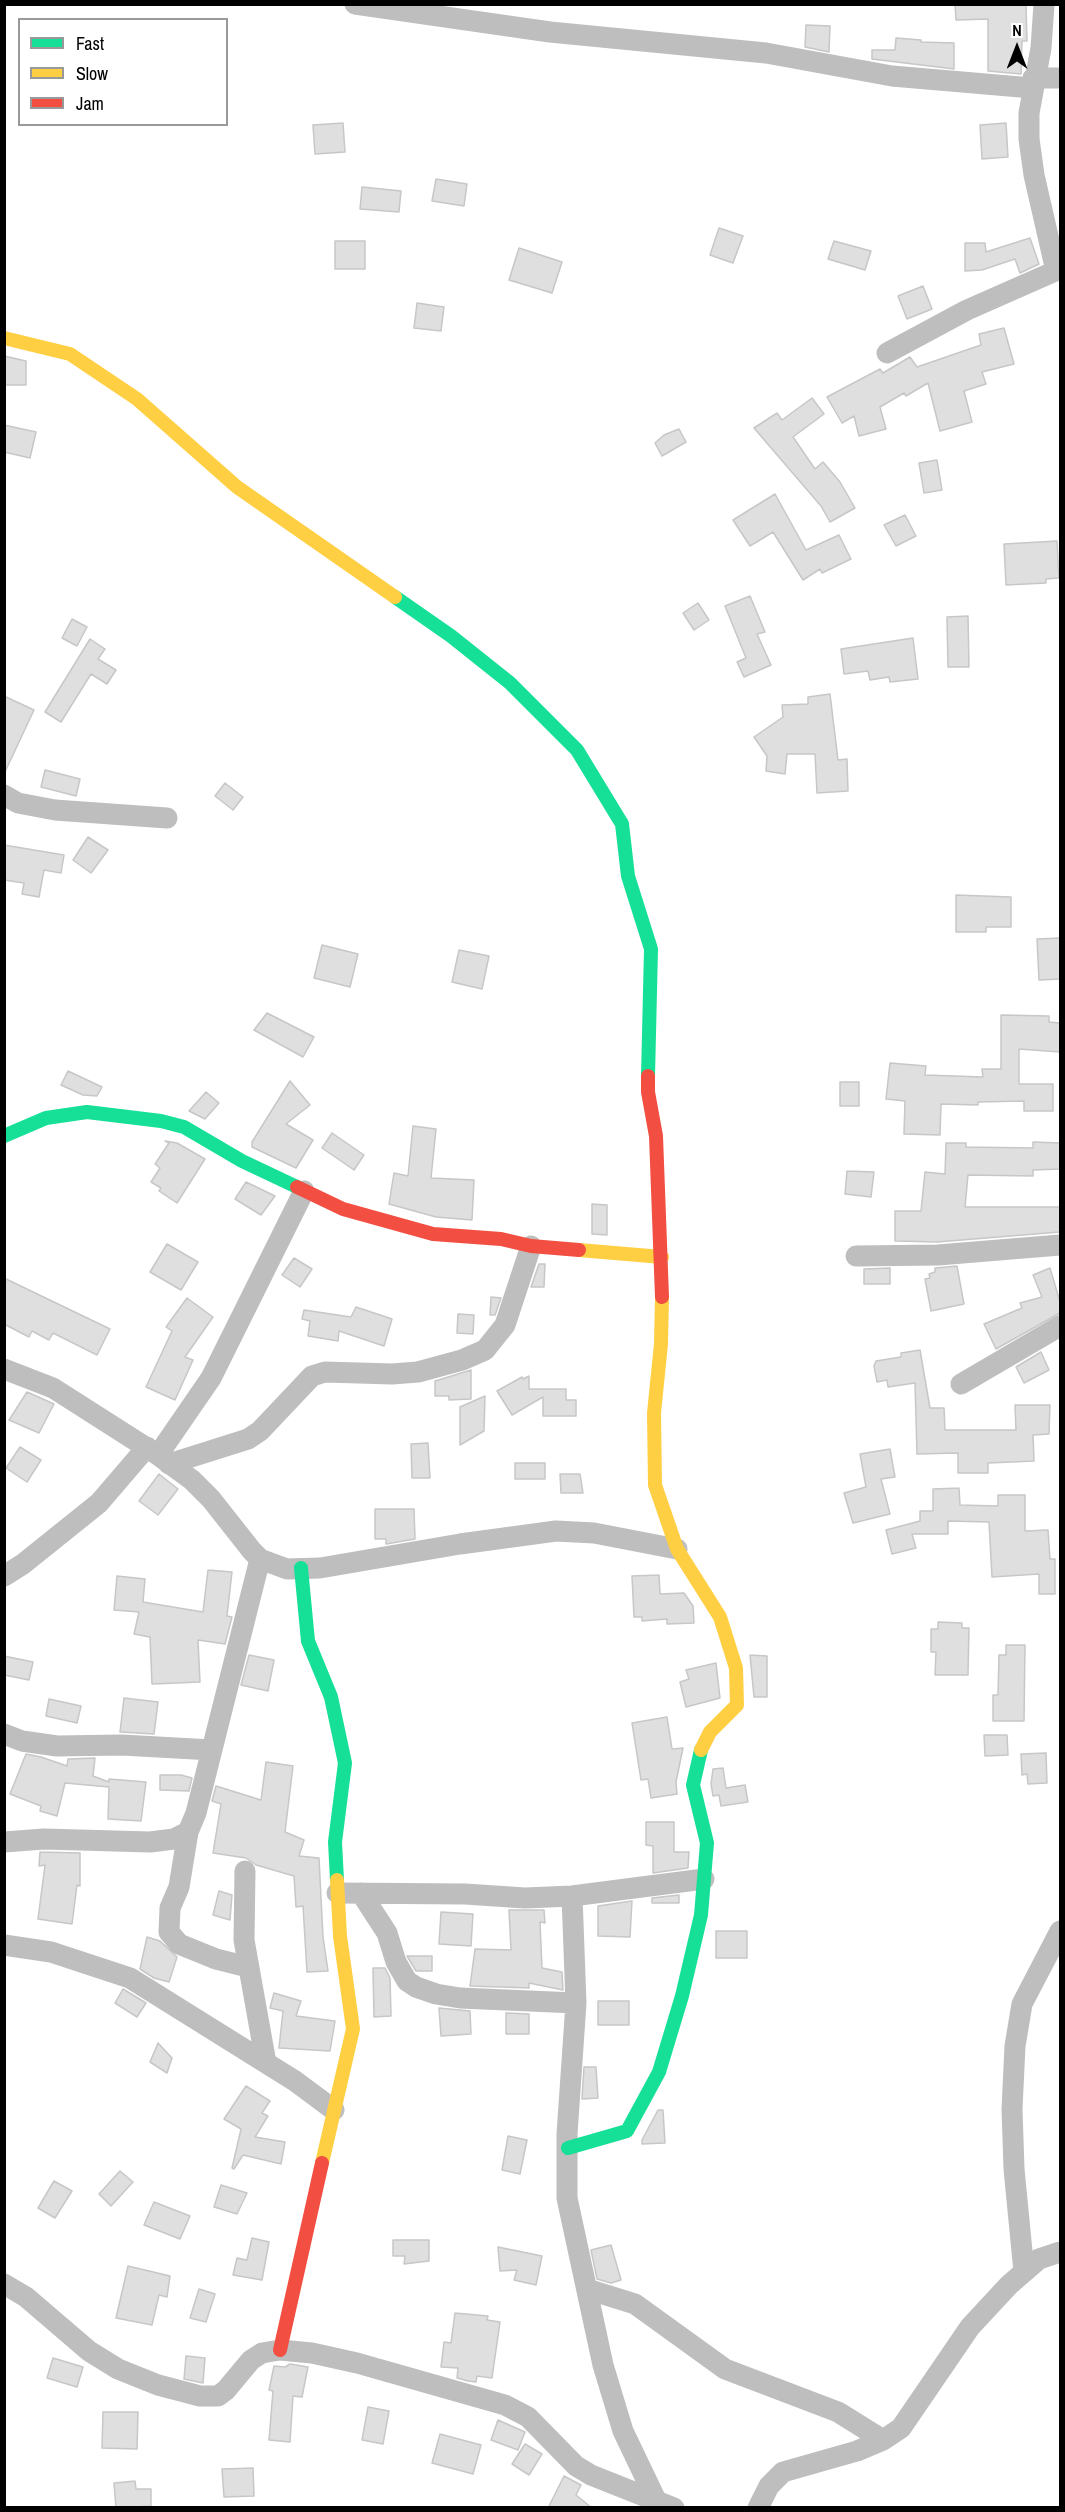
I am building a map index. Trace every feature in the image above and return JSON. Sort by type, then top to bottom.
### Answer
[{"type":"street","points":[[356,4],[550,32],[766,53],[892,76],[1033,83],[1060,78]]},
{"type":"street","points":[[887,353],[967,310],[1058,270],[1031,151],[1029,113],[1041,48],[1044,4]]},
{"type":"street","points":[[4,338],[70,354],[137,399],[237,487],[451,636],[510,683],[577,750],[622,824],[628,876],[651,949],[648,1092],[656,1136],[662,1257],[661,1344],[654,1413],[655,1485],[677,1548],[720,1617],[736,1668],[737,1705],[710,1732],[698,1756],[693,1785],[707,1844],[699,1924],[659,2072],[627,2131],[568,2148]]},
{"type":"street","points":[[4,795],[18,803],[55,810],[167,818]]},
{"type":"street","points":[[4,1136],[46,1118],[87,1112],[161,1121],[184,1127],[242,1161],[344,1209],[398,1225],[433,1234],[501,1239],[531,1246],[662,1257]]},
{"type":"street","points":[[4,1575],[23,1564],[158,1456],[211,1378],[304,1191]]},
{"type":"street","points":[[856,1256],[938,1255],[1060,1245]]},
{"type":"street","points":[[158,1456],[248,1439],[261,1431],[312,1376],[325,1372],[392,1374],[418,1372],[462,1360],[485,1350],[505,1325],[531,1246]]},
{"type":"street","points":[[961,1384],[1060,1326]]},
{"type":"street","points":[[4,1369],[53,1388],[192,1480],[211,1499],[244,1544],[261,1559],[287,1569],[320,1568],[471,1542],[556,1531],[594,1533],[677,1548]]},
{"type":"street","points":[[248,1967],[216,1959],[179,1944],[169,1932],[170,1908],[179,1887],[188,1832],[196,1813],[261,1559]]},
{"type":"street","points":[[280,2350],[353,2028],[352,2007],[340,1936],[334,1842],[345,1763],[331,1697],[308,1641],[300,1568]]},
{"type":"street","points":[[4,1734],[22,1740],[57,1746],[122,1745],[212,1750]]},
{"type":"street","points":[[4,1842],[44,1839],[150,1842],[174,1839],[188,1832]]},
{"type":"street","points":[[245,1871],[243,1920],[248,1967],[266,2063]]},
{"type":"street","points":[[337,1893],[465,1894],[525,1898],[572,1896],[704,1879]]},
{"type":"street","points":[[361,1893],[387,1933],[396,1962],[407,1981],[416,1987],[436,1994],[460,1998],[576,2003]]},
{"type":"street","points":[[572,1896],[576,2003],[567,2198],[603,2364],[623,2431],[665,2504]]},
{"type":"street","points":[[1023,2272],[1014,2169],[1012,2109],[1015,2046],[1022,2004],[1060,1931]]},
{"type":"street","points":[[4,1945],[51,1952],[129,1978],[266,2063],[334,2110]]},
{"type":"street","points":[[758,2508],[769,2486],[783,2472],[857,2451],[883,2440],[901,2428],[970,2327],[1023,2272],[1039,2259],[1060,2252]]},
{"type":"street","points":[[4,2284],[26,2297],[89,2351],[118,2369],[158,2385],[200,2396],[218,2396],[250,2360],[262,2353],[280,2350],[312,2353],[357,2362],[505,2405],[528,2417],[576,2466],[591,2475],[665,2504]]},
{"type":"street","points":[[587,2289],[634,2304],[725,2369],[838,2412],[883,2440]]},
{"type":"building","points":[[955,4],[1026,4],[1027,41],[1022,41],[1021,74],[988,71],[988,19],[956,20]]},
{"type":"building","points":[[806,25],[830,26],[829,52],[805,47]]},
{"type":"building","points":[[896,38],[921,40],[921,42],[954,43],[954,69],[872,59],[872,50],[895,50]]},
{"type":"building","points":[[343,123],[345,152],[315,154],[313,125]]},
{"type":"building","points":[[1006,123],[1008,157],[982,159],[980,125]]},
{"type":"building","points":[[436,179],[467,184],[464,206],[432,201]]},
{"type":"building","points":[[362,187],[401,191],[399,212],[360,209]]},
{"type":"building","points":[[719,228],[743,236],[733,263],[710,255]]},
{"type":"building","points":[[1030,238],[1039,264],[1020,273],[1015,259],[982,270],[965,271],[965,243],[985,243],[986,252]]},
{"type":"building","points":[[335,241],[365,241],[365,269],[335,269]]},
{"type":"building","points":[[834,241],[871,251],[865,270],[828,259]]},
{"type":"building","points":[[519,248],[562,262],[552,293],[509,280]]},
{"type":"building","points":[[923,286],[932,309],[907,319],[898,296]]},
{"type":"building","points":[[417,303],[444,307],[441,331],[414,328]]},
{"type":"building","points":[[1004,328],[1014,364],[982,372],[986,384],[964,391],[972,422],[940,431],[928,383],[880,407],[886,429],[859,436],[854,416],[842,423],[827,397],[880,369],[883,373],[910,357],[917,367],[981,345],[979,334]]},
{"type":"building","points":[[4,356],[26,361],[26,385],[4,385]]},
{"type":"building","points":[[812,398],[824,414],[793,437],[815,469],[823,462],[840,482],[855,508],[830,522],[821,506],[754,428],[777,413],[782,420]]},
{"type":"building","points":[[4,425],[36,432],[30,458],[4,452]]},
{"type":"building","points":[[679,429],[686,442],[662,456],[655,443],[664,435]]},
{"type":"building","points":[[937,460],[942,490],[924,493],[919,463]]},
{"type":"building","points":[[775,494],[806,550],[839,535],[851,559],[822,573],[820,569],[803,580],[773,532],[750,546],[733,520]]},
{"type":"building","points":[[905,515],[916,536],[896,546],[884,525]]},
{"type":"building","points":[[1057,541],[1059,578],[1046,579],[1046,583],[1006,585],[1004,544]]},
{"type":"building","points":[[750,596],[765,632],[757,634],[771,665],[744,677],[737,662],[746,658],[725,606]]},
{"type":"building","points":[[698,603],[709,620],[694,630],[683,613]]},
{"type":"building","points":[[968,616],[969,667],[948,667],[947,617]]},
{"type":"building","points":[[72,619],[87,627],[77,646],[62,638]]},
{"type":"building","points":[[913,638],[918,679],[890,682],[889,677],[870,680],[868,671],[844,674],[841,649]]},
{"type":"building","points":[[90,639],[105,649],[98,659],[116,670],[107,684],[91,674],[61,722],[45,712]]},
{"type":"building","points":[[830,694],[838,760],[847,759],[848,791],[817,793],[815,754],[787,754],[785,774],[766,771],[767,756],[754,737],[783,717],[782,705],[808,704],[808,697]]},
{"type":"building","points":[[4,696],[34,710],[4,774]]},
{"type":"building","points":[[45,770],[80,779],[76,796],[41,787]]},
{"type":"building","points":[[225,783],[243,797],[233,810],[215,796]]},
{"type":"building","points":[[88,837],[108,850],[91,873],[73,860]]},
{"type":"building","points":[[4,845],[64,855],[61,873],[44,870],[39,897],[22,894],[24,883],[4,880]]},
{"type":"building","points":[[956,895],[1011,897],[1011,927],[986,927],[986,932],[956,932]]},
{"type":"building","points":[[1060,938],[1060,979],[1039,980],[1037,939]]},
{"type":"building","points":[[322,945],[358,954],[350,987],[314,978]]},
{"type":"building","points":[[459,950],[489,956],[482,989],[452,982]]},
{"type":"building","points":[[267,1013],[314,1037],[303,1057],[254,1030]]},
{"type":"building","points":[[1001,1015],[1049,1016],[1049,1022],[1060,1023],[1060,1052],[1019,1049],[1019,1084],[1053,1084],[1053,1111],[1024,1111],[1024,1101],[978,1102],[978,1105],[941,1104],[940,1135],[904,1134],[905,1101],[886,1099],[890,1063],[926,1066],[925,1075],[983,1077],[982,1069],[1001,1069]]},
{"type":"building","points":[[68,1071],[102,1087],[97,1096],[83,1095],[61,1085]]},
{"type":"building","points":[[290,1081],[310,1105],[286,1124],[313,1140],[296,1168],[252,1147],[252,1142]]},
{"type":"building","points":[[840,1082],[859,1082],[859,1106],[840,1106]]},
{"type":"building","points":[[206,1092],[219,1103],[205,1119],[189,1111]]},
{"type":"building","points":[[413,1126],[436,1129],[431,1178],[474,1180],[472,1220],[436,1217],[389,1204],[394,1173],[408,1176]]},
{"type":"building","points":[[332,1133],[364,1155],[354,1170],[322,1148]]},
{"type":"building","points":[[165,1141],[177,1143],[205,1159],[177,1203],[159,1191],[161,1188],[151,1182],[160,1168],[155,1164],[169,1143]]},
{"type":"building","points":[[1033,1142],[1060,1143],[1060,1169],[1033,1170],[1033,1176],[968,1175],[965,1207],[1060,1207],[1060,1232],[937,1242],[895,1241],[895,1211],[921,1211],[925,1172],[945,1174],[946,1143],[966,1143],[966,1147],[1033,1148]]},
{"type":"building","points":[[847,1171],[874,1172],[871,1197],[845,1194]]},
{"type":"building","points":[[246,1182],[275,1196],[261,1215],[235,1199]]},
{"type":"building","points":[[592,1204],[607,1205],[607,1235],[592,1234]]},
{"type":"building","points":[[167,1244],[198,1262],[181,1290],[150,1272]]},
{"type":"building","points":[[294,1258],[312,1269],[300,1287],[282,1275]]},
{"type":"building","points":[[539,1264],[545,1264],[544,1287],[531,1287]]},
{"type":"building","points":[[957,1266],[964,1304],[931,1311],[925,1279],[930,1278],[929,1274],[935,1272],[935,1268]]},
{"type":"building","points":[[890,1268],[890,1284],[864,1284],[864,1269]]},
{"type":"building","points":[[1050,1268],[1060,1302],[1060,1313],[996,1349],[984,1324],[1022,1308],[1020,1303],[1042,1297],[1033,1275]]},
{"type":"building","points":[[4,1278],[110,1329],[97,1355],[53,1333],[49,1340],[32,1331],[29,1337],[4,1324]]},
{"type":"building","points":[[491,1297],[501,1298],[495,1315],[490,1315]]},
{"type":"building","points":[[187,1298],[213,1317],[185,1357],[193,1360],[175,1400],[146,1387],[172,1331],[166,1327]]},
{"type":"building","points":[[356,1307],[392,1319],[384,1346],[339,1331],[338,1341],[308,1336],[310,1321],[302,1319],[304,1310],[351,1317]]},
{"type":"building","points":[[458,1314],[474,1315],[473,1334],[457,1333]]},
{"type":"building","points":[[920,1350],[930,1408],[944,1408],[945,1430],[1016,1430],[1015,1405],[1050,1405],[1049,1434],[1033,1435],[1034,1461],[988,1463],[988,1473],[958,1473],[958,1453],[917,1454],[915,1383],[888,1387],[887,1380],[877,1382],[874,1366],[876,1361],[901,1357],[901,1353]]},
{"type":"building","points":[[1041,1352],[1049,1370],[1024,1383],[1016,1367]]},
{"type":"building","points":[[471,1370],[471,1399],[449,1400],[449,1396],[435,1396],[435,1381]]},
{"type":"building","points":[[529,1376],[529,1389],[566,1389],[566,1400],[576,1400],[576,1416],[543,1416],[543,1397],[512,1415],[497,1391],[522,1377],[523,1379]]},
{"type":"building","points":[[27,1392],[54,1404],[39,1433],[9,1420]]},
{"type":"building","points":[[485,1396],[484,1431],[460,1445],[460,1407]]},
{"type":"building","points":[[428,1443],[430,1478],[412,1478],[411,1444]]},
{"type":"building","points":[[20,1447],[41,1460],[27,1482],[6,1468]]},
{"type":"building","points":[[890,1449],[895,1477],[881,1479],[890,1514],[853,1523],[844,1493],[866,1487],[860,1454]]},
{"type":"building","points":[[515,1463],[545,1463],[545,1479],[515,1479]]},
{"type":"building","points":[[159,1474],[178,1489],[158,1515],[139,1501]]},
{"type":"building","points":[[560,1474],[580,1474],[583,1493],[561,1493]]},
{"type":"building","points":[[959,1488],[960,1505],[998,1506],[998,1495],[1025,1495],[1025,1531],[1048,1530],[1050,1559],[1055,1559],[1055,1594],[1039,1594],[1039,1574],[992,1577],[989,1522],[948,1521],[948,1534],[912,1534],[916,1548],[892,1554],[886,1530],[920,1521],[920,1511],[933,1511],[933,1489]]},
{"type":"building","points":[[375,1509],[414,1509],[415,1539],[386,1544],[386,1539],[375,1539]]},
{"type":"building","points":[[208,1570],[232,1572],[227,1616],[232,1617],[225,1644],[198,1640],[200,1682],[152,1684],[150,1637],[134,1634],[139,1612],[114,1610],[117,1576],[145,1579],[143,1602],[203,1612]]},
{"type":"building","points":[[659,1575],[660,1594],[684,1593],[693,1606],[694,1623],[667,1624],[667,1619],[642,1621],[642,1617],[634,1617],[632,1576]]},
{"type":"building","points":[[938,1622],[962,1623],[962,1628],[969,1628],[968,1675],[935,1675],[936,1652],[931,1652],[931,1629],[938,1629]]},
{"type":"building","points":[[1006,1645],[1025,1645],[1024,1721],[993,1721],[993,1695],[998,1695],[999,1655],[1006,1655]]},
{"type":"building","points":[[249,1655],[274,1660],[268,1691],[241,1685]]},
{"type":"building","points":[[750,1655],[767,1656],[767,1697],[754,1697]]},
{"type":"building","points":[[4,1656],[33,1662],[29,1680],[4,1675]]},
{"type":"building","points":[[716,1663],[720,1698],[686,1707],[680,1682],[689,1679],[686,1670]]},
{"type":"building","points":[[124,1698],[158,1702],[154,1734],[120,1732]]},
{"type":"building","points":[[49,1699],[81,1706],[77,1723],[46,1716]]},
{"type":"building","points":[[667,1717],[672,1749],[683,1748],[676,1782],[677,1794],[651,1798],[648,1779],[641,1780],[632,1723]]},
{"type":"building","points":[[984,1735],[1007,1735],[1008,1755],[985,1756]]},
{"type":"building","points":[[1046,1753],[1047,1783],[1028,1784],[1027,1774],[1022,1775],[1021,1754]]},
{"type":"building","points":[[26,1754],[67,1766],[68,1759],[95,1758],[93,1776],[109,1782],[109,1779],[146,1782],[141,1821],[108,1819],[109,1787],[65,1783],[57,1816],[40,1811],[41,1806],[10,1794]]},
{"type":"building","points":[[266,1762],[293,1766],[285,1832],[304,1840],[299,1856],[319,1858],[323,1937],[328,1971],[307,1972],[303,1906],[296,1907],[294,1876],[256,1865],[246,1858],[213,1853],[221,1804],[212,1801],[216,1786],[261,1800]]},
{"type":"building","points":[[723,1768],[726,1788],[745,1785],[748,1802],[721,1806],[719,1795],[713,1796],[711,1784],[713,1769]]},
{"type":"building","points":[[160,1775],[181,1775],[192,1778],[189,1791],[160,1790]]},
{"type":"building","points":[[646,1822],[674,1822],[674,1852],[689,1852],[688,1868],[653,1873],[653,1846],[646,1845]]},
{"type":"building","points":[[40,1852],[80,1853],[80,1886],[77,1885],[72,1924],[38,1919],[45,1865],[39,1866]]},
{"type":"building","points":[[219,1891],[232,1895],[230,1920],[213,1915]]},
{"type":"building","points":[[679,1895],[679,1903],[652,1903],[652,1898]]},
{"type":"building","points":[[632,1901],[630,1937],[598,1936],[598,1906]]},
{"type":"building","points":[[509,1910],[544,1910],[545,1923],[540,1922],[542,1968],[562,1972],[563,1990],[529,1983],[529,1988],[470,1986],[475,1949],[511,1950]]},
{"type":"building","points":[[441,1912],[473,1914],[471,1946],[439,1944]]},
{"type":"building","points":[[716,1931],[747,1931],[747,1958],[716,1958]]},
{"type":"building","points":[[147,1937],[160,1941],[177,1957],[169,1982],[154,1978],[140,1969]]},
{"type":"building","points":[[407,1956],[432,1956],[432,1971],[416,1971]]},
{"type":"building","points":[[373,1968],[385,1968],[390,1978],[391,2016],[374,2017]]},
{"type":"building","points":[[123,1989],[146,2003],[137,2017],[115,2003]]},
{"type":"building","points":[[274,1993],[301,2001],[296,2016],[335,2021],[330,2051],[279,2048],[283,2011],[270,2008]]},
{"type":"building","points":[[598,2001],[629,2001],[629,2025],[598,2025]]},
{"type":"building","points":[[439,2008],[470,2011],[471,2034],[441,2036]]},
{"type":"building","points":[[506,2013],[529,2014],[529,2034],[506,2034]]},
{"type":"building","points":[[158,2043],[172,2058],[167,2073],[150,2062]]},
{"type":"building","points":[[584,2067],[596,2067],[598,2098],[582,2099]]},
{"type":"building","points":[[246,2086],[270,2101],[262,2113],[268,2116],[255,2137],[285,2142],[281,2164],[243,2155],[234,2169],[232,2168],[241,2129],[224,2119]]},
{"type":"building","points":[[658,2110],[663,2110],[665,2143],[642,2144],[642,2140]]},
{"type":"building","points":[[508,2136],[527,2140],[520,2174],[502,2170]]},
{"type":"building","points":[[120,2171],[133,2182],[111,2206],[99,2194]]},
{"type":"building","points":[[54,2181],[72,2191],[55,2218],[38,2208]]},
{"type":"building","points":[[221,2185],[247,2193],[237,2214],[214,2207]]},
{"type":"building","points":[[154,2202],[190,2216],[180,2239],[144,2225]]},
{"type":"building","points":[[252,2238],[269,2242],[262,2280],[233,2275],[237,2258],[247,2260]]},
{"type":"building","points":[[393,2240],[429,2240],[429,2261],[404,2264],[405,2256],[393,2256]]},
{"type":"building","points":[[611,2245],[621,2280],[611,2283],[597,2279],[591,2250]]},
{"type":"building","points":[[498,2247],[542,2256],[536,2285],[514,2280],[517,2270],[500,2271]]},
{"type":"building","points":[[128,2266],[170,2276],[167,2297],[159,2295],[152,2325],[116,2318]]},
{"type":"building","points":[[199,2289],[215,2294],[206,2322],[190,2318]]},
{"type":"building","points":[[455,2313],[488,2316],[487,2320],[500,2322],[492,2378],[477,2376],[476,2382],[468,2381],[457,2378],[458,2368],[441,2367],[444,2342],[451,2343]]},
{"type":"building","points":[[186,2356],[205,2358],[203,2383],[184,2379]]},
{"type":"building","points":[[53,2358],[83,2367],[77,2387],[47,2378]]},
{"type":"building","points":[[290,2364],[308,2367],[302,2397],[293,2396],[290,2442],[269,2440],[273,2391],[269,2390],[274,2366],[285,2367]]},
{"type":"building","points":[[368,2407],[389,2411],[383,2444],[362,2440]]},
{"type":"building","points":[[103,2412],[138,2412],[137,2449],[102,2448]]},
{"type":"building","points":[[498,2420],[525,2432],[518,2450],[491,2440]]},
{"type":"building","points":[[440,2434],[481,2445],[473,2474],[432,2463]]},
{"type":"building","points":[[525,2444],[542,2454],[529,2475],[512,2464]]},
{"type":"building","points":[[253,2468],[254,2496],[224,2497],[222,2469]]},
{"type":"building","points":[[564,2476],[581,2485],[576,2495],[592,2508],[548,2508]]},
{"type":"building","points":[[135,2481],[136,2489],[151,2489],[151,2506],[116,2508],[114,2483]]},
{"type":"traffic: fast","points":[[395,597],[451,636],[510,683],[577,750],[622,824],[628,876],[651,949],[648,1076]]},
{"type":"traffic: fast","points":[[4,1136],[46,1118],[87,1112],[161,1121],[184,1127],[242,1161],[297,1187]]},
{"type":"traffic: fast","points":[[301,1568],[308,1641],[331,1697],[345,1763],[335,1842],[337,1880]]},
{"type":"traffic: fast","points":[[568,2148],[627,2131],[659,2072],[682,1996],[701,1915],[707,1843],[693,1785],[701,1750]]},
{"type":"traffic: slow","points":[[4,338],[70,354],[137,399],[237,487],[395,597]]},
{"type":"traffic: slow","points":[[579,1250],[662,1257]]},
{"type":"traffic: slow","points":[[662,1297],[661,1344],[654,1413],[655,1485],[677,1549],[720,1617],[736,1668],[737,1705],[710,1732],[701,1750]]},
{"type":"traffic: slow","points":[[322,2163],[353,2029],[340,1936],[337,1880]]},
{"type":"traffic: jam","points":[[648,1076],[648,1092],[656,1136],[662,1297]]},
{"type":"traffic: jam","points":[[297,1187],[343,1209],[433,1234],[501,1239],[531,1246],[579,1250]]},
{"type":"traffic: jam","points":[[280,2350],[322,2163]]}]
